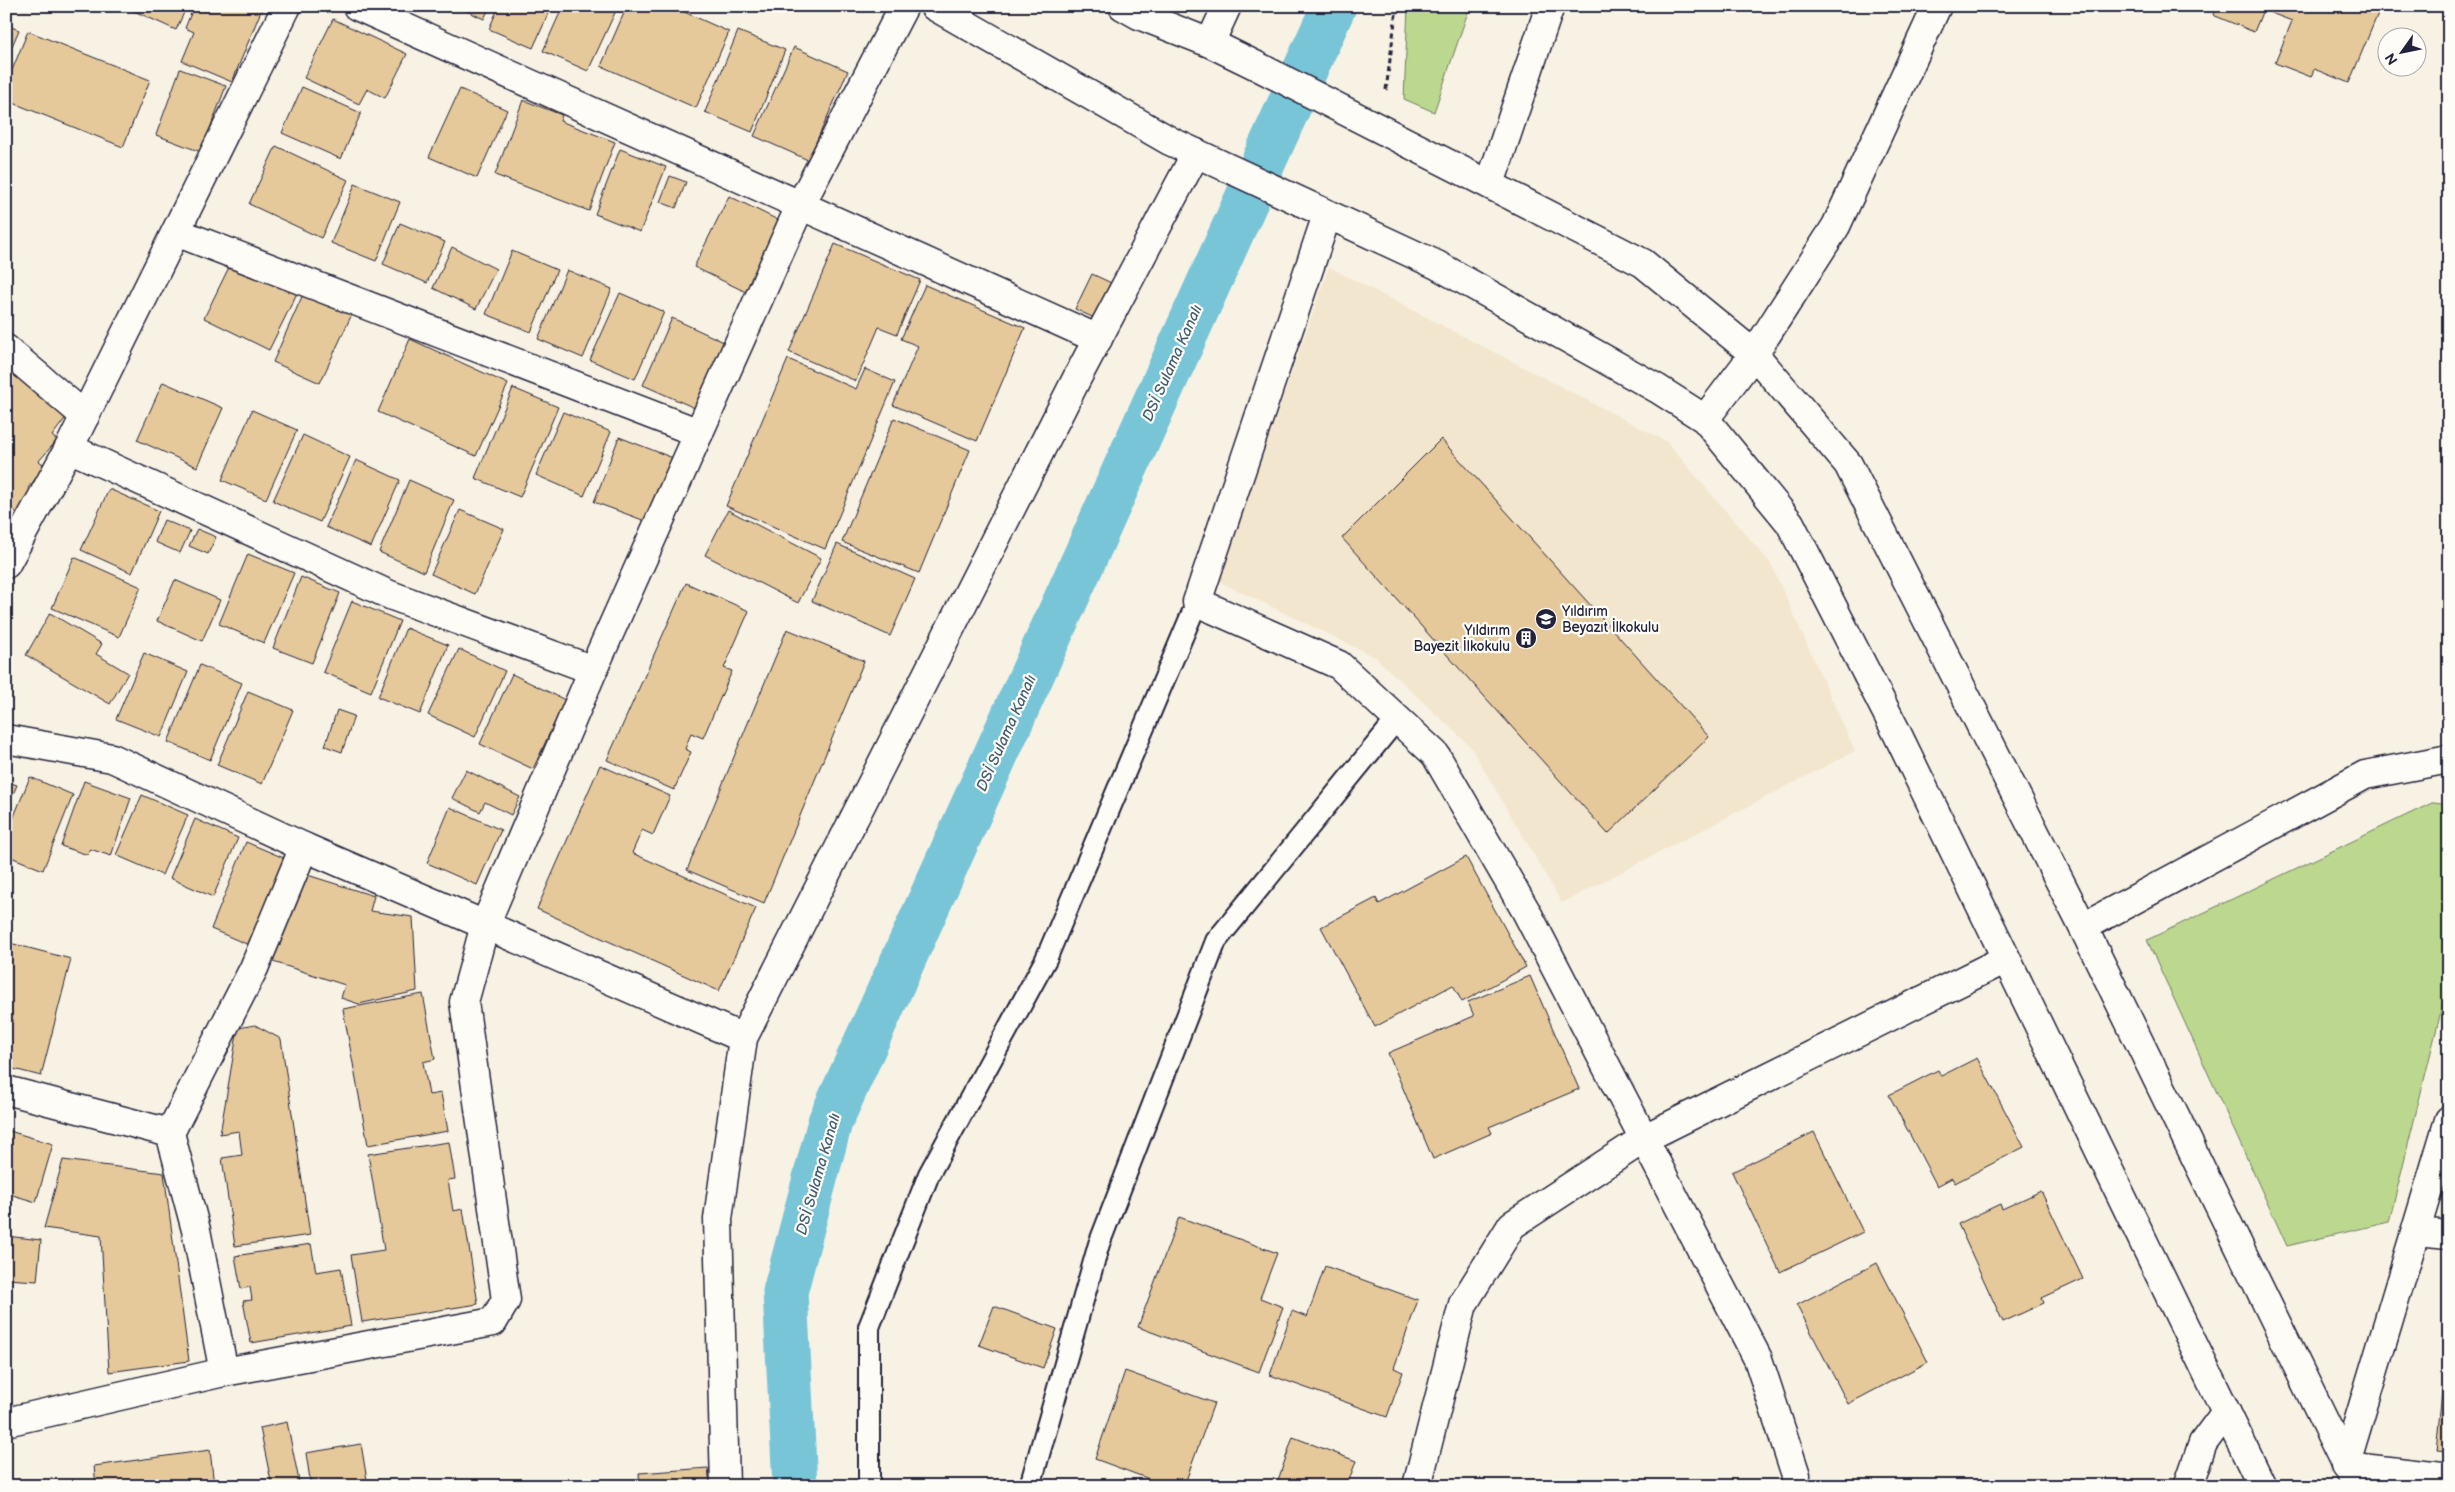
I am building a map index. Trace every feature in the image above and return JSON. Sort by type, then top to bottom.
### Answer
[{"type":"street","points":[[6,564],[69,448],[287,6]]},
{"type":"street","points":[[357,6],[1098,339]]},
{"type":"street","points":[[6,1422],[224,1372],[493,1322],[506,1300],[464,1002],[485,924],[594,670],[801,204],[904,6]]},
{"type":"street","points":[[934,6],[1170,141],[1290,199],[1437,265],[1658,388],[1705,419],[1790,523],[1895,729],[2262,1486]]},
{"type":"street","points":[[1123,6],[1139,15],[1210,43],[1253,64],[1643,263],[1754,354],[1848,464],[2083,927],[2350,1476]]},
{"type":"street","points":[[1210,43],[1227,6]]},
{"type":"street","points":[[1490,184],[1550,6]]},
{"type":"street","points":[[1705,419],[1754,354],[1836,226],[1937,6]]},
{"type":"street","points":[[725,1486],[718,1219],[743,1038],[1098,339],[1202,157]]},
{"type":"street","points":[[1327,215],[1197,602],[1339,665],[1435,754],[1526,911],[1758,1359],[1796,1475],[1795,1486]]},
{"type":"street","points":[[176,232],[699,433]]},
{"type":"street","points":[[6,349],[85,416]]},
{"type":"street","points":[[69,448],[390,595],[594,670]]},
{"type":"street","points":[[6,739],[112,758],[304,847],[485,924],[743,1038]]},
{"type":"street","points":[[2083,927],[2364,776],[2449,759]]},
{"type":"street","points":[[224,1372],[196,1230],[170,1132],[254,968],[304,847]]},
{"type":"street","points":[[1417,1486],[1463,1304],[1512,1225],[1645,1138],[2006,959]]},
{"type":"street","points":[[6,1090],[170,1132]]},
{"type":"street","points":[[2350,1476],[2416,1232],[2449,1120]]},
{"type":"street","points":[[2416,1232],[2449,1235]]},
{"type":"street","points":[[2188,1486],[2203,1443],[2226,1412]]},
{"type":"street","points":[[2350,1476],[2449,1478]]},
{"type":"lane","points":[[869,1486],[869,1327],[929,1174],[1046,959],[1197,602]]},
{"type":"lane","points":[[1030,1486],[1099,1244],[1216,941],[1397,719]]},
{"type":"path","points":[[1381,128],[1397,6]]},
{"type":"shaded area","name":"Yıldırım Beyazıt İlkokulu","points":[[1329,267],[1666,441],[1771,564],[1855,751],[1562,903],[1470,746],[1375,657],[1218,581]]},
{"type":"green space","points":[[1408,6],[1470,6],[1434,112],[1404,99]]},
{"type":"green space","points":[[2434,802],[2449,804],[2449,979],[2389,1222],[2287,1246],[2147,940]]},
{"type":"building","points":[[123,6],[187,6],[176,30]]},
{"type":"building","points":[[194,6],[263,6],[232,82],[182,61],[194,32],[185,28]]},
{"type":"building","points":[[456,6],[490,6],[484,19]]},
{"type":"building","points":[[499,6],[552,6],[533,48],[489,29]]},
{"type":"building","points":[[563,6],[618,6],[588,71],[543,51]]},
{"type":"building","points":[[627,6],[671,6],[729,32],[696,108],[601,66]]},
{"type":"building","points":[[2216,6],[2381,6],[2349,83],[2314,69],[2311,77],[2275,63],[2292,21],[2263,10],[2254,32],[2213,15]]},
{"type":"building","points":[[333,19],[407,54],[385,98],[367,89],[359,104],[304,78]]},
{"type":"building","points":[[6,25],[19,30],[6,60]]},
{"type":"building","points":[[28,31],[150,80],[123,147],[6,100],[6,85]]},
{"type":"building","points":[[738,31],[785,50],[752,132],[705,112]]},
{"type":"building","points":[[794,47],[848,71],[808,160],[754,136]]},
{"type":"building","points":[[180,69],[226,86],[201,152],[156,135]]},
{"type":"building","points":[[302,87],[361,113],[341,159],[282,133]]},
{"type":"building","points":[[460,89],[507,110],[477,178],[429,157]]},
{"type":"building","points":[[523,100],[562,115],[560,121],[615,142],[589,211],[495,175]]},
{"type":"building","points":[[276,146],[348,180],[321,238],[249,204]]},
{"type":"building","points":[[620,149],[666,167],[640,232],[595,214]]},
{"type":"building","points":[[670,176],[686,182],[676,208],[660,202]]},
{"type":"building","points":[[355,184],[400,202],[376,261],[331,243]]},
{"type":"building","points":[[729,196],[782,222],[748,293],[694,267]]},
{"type":"building","points":[[400,223],[445,242],[427,283],[383,264]]},
{"type":"building","points":[[835,244],[920,280],[897,334],[879,327],[856,381],[789,352]]},
{"type":"building","points":[[452,247],[496,269],[476,309],[433,288]]},
{"type":"building","points":[[512,251],[557,270],[531,332],[486,314]]},
{"type":"building","points":[[234,257],[299,289],[269,350],[204,318]]},
{"type":"building","points":[[567,270],[612,289],[583,358],[538,339]]},
{"type":"building","points":[[1092,274],[1120,287],[1103,322],[1075,309]]},
{"type":"building","points":[[925,285],[1025,328],[977,441],[893,405],[918,346],[901,339]]},
{"type":"building","points":[[304,292],[352,314],[320,383],[273,362]]},
{"type":"building","points":[[620,293],[664,312],[635,379],[590,360]]},
{"type":"building","points":[[672,318],[726,343],[697,409],[643,385]]},
{"type":"building","points":[[410,339],[508,384],[476,456],[378,412]]},
{"type":"building","points":[[788,359],[856,389],[865,369],[895,382],[825,549],[726,506]]},
{"type":"building","points":[[6,366],[67,416],[52,436],[57,440],[39,461],[46,466],[28,488],[34,492],[17,513],[6,504]]},
{"type":"building","points":[[163,382],[223,408],[197,467],[137,440]]},
{"type":"building","points":[[513,388],[558,407],[520,497],[475,478]]},
{"type":"building","points":[[252,410],[297,430],[266,499],[222,480]]},
{"type":"building","points":[[563,412],[611,432],[584,496],[536,475]]},
{"type":"building","points":[[894,418],[970,450],[919,573],[842,542]]},
{"type":"building","points":[[303,435],[350,457],[320,522],[273,501]]},
{"type":"building","points":[[619,437],[673,458],[648,522],[594,502]]},
{"type":"building","name":"Yıldırım Bayezit İlkokulu","points":[[1441,439],[1709,737],[1608,834],[1342,538]]},
{"type":"building","points":[[356,460],[400,480],[371,547],[326,527]]},
{"type":"building","points":[[409,480],[454,500],[424,572],[379,552]]},
{"type":"building","points":[[109,489],[159,511],[132,573],[81,550]]},
{"type":"building","points":[[460,510],[504,529],[475,594],[431,574]]},
{"type":"building","points":[[728,510],[821,558],[798,603],[705,555]]},
{"type":"building","points":[[6,512],[19,523],[6,538]]},
{"type":"building","points":[[164,520],[190,531],[180,553],[155,542]]},
{"type":"building","points":[[197,529],[216,537],[208,554],[189,546]]},
{"type":"building","points":[[837,544],[915,579],[890,636],[812,601]]},
{"type":"building","points":[[248,554],[294,573],[264,643],[219,624]]},
{"type":"building","points":[[74,557],[141,587],[119,637],[52,608]]},
{"type":"building","points":[[301,577],[340,593],[312,663],[273,648]]},
{"type":"building","points":[[175,580],[220,600],[202,641],[157,621]]},
{"type":"building","points":[[686,583],[749,611],[724,668],[732,671],[703,738],[691,733],[685,749],[691,752],[674,790],[607,760]]},
{"type":"building","points":[[352,601],[400,621],[371,692],[323,672]]},
{"type":"building","points":[[50,613],[102,644],[96,654],[128,673],[110,704],[26,655]]},
{"type":"building","points":[[406,628],[448,645],[420,714],[378,697]]},
{"type":"building","points":[[787,629],[864,661],[764,903],[687,870]]},
{"type":"building","points":[[459,649],[505,671],[475,737],[428,715]]},
{"type":"building","points":[[144,653],[188,672],[161,737],[116,719]]},
{"type":"building","points":[[200,665],[242,683],[210,760],[168,742]]},
{"type":"building","points":[[512,674],[565,700],[533,769],[480,744]]},
{"type":"building","points":[[248,691],[293,710],[262,784],[217,765]]},
{"type":"building","points":[[337,710],[354,716],[342,752],[325,746]]},
{"type":"building","points":[[600,765],[670,796],[653,835],[642,830],[632,853],[756,908],[719,991],[537,909]]},
{"type":"building","points":[[466,770],[520,797],[511,815],[485,802],[480,812],[452,798]]},
{"type":"building","points":[[30,777],[73,795],[43,870],[6,855],[6,836]]},
{"type":"building","points":[[6,781],[17,785],[6,811]]},
{"type":"building","points":[[84,781],[131,798],[111,856],[90,849],[88,855],[61,846]]},
{"type":"building","points":[[142,795],[188,815],[162,875],[116,855]]},
{"type":"building","points":[[450,807],[501,830],[477,885],[427,863]]},
{"type":"building","points":[[195,819],[238,838],[213,897],[170,878]]},
{"type":"building","points":[[246,842],[291,861],[256,948],[211,929]]},
{"type":"building","points":[[1466,857],[1526,967],[1462,1002],[1453,985],[1375,1027],[1321,927],[1376,898],[1379,904]]},
{"type":"building","points":[[298,872],[374,896],[370,911],[413,917],[417,991],[359,1004],[341,998],[345,985],[264,959]]},
{"type":"building","points":[[6,942],[71,959],[41,1076],[6,1067]]},
{"type":"building","points":[[1530,976],[1579,1089],[1489,1127],[1492,1133],[1433,1159],[1388,1053],[1474,1016],[1468,1002]]},
{"type":"building","points":[[423,994],[435,1059],[423,1062],[429,1095],[441,1093],[448,1131],[368,1145],[343,1009]]},
{"type":"building","points":[[255,1025],[281,1039],[310,1235],[235,1246],[222,1158],[242,1155],[239,1131],[220,1134],[238,1028]]},
{"type":"building","points":[[1977,1058],[2024,1147],[1955,1183],[1952,1178],[1937,1186],[1889,1095],[1938,1070],[1941,1076]]},
{"type":"building","points":[[6,1130],[53,1144],[36,1202],[6,1193]]},
{"type":"building","points":[[1814,1132],[1863,1232],[1780,1272],[1732,1172]]},
{"type":"building","points":[[449,1142],[455,1179],[448,1180],[453,1211],[463,1209],[478,1304],[362,1322],[351,1255],[384,1250],[368,1154]]},
{"type":"building","points":[[63,1160],[164,1173],[189,1361],[109,1372],[101,1236],[44,1228]]},
{"type":"building","points":[[2041,1191],[2083,1279],[2042,1298],[2044,1303],[2003,1322],[1958,1224],[2000,1204],[2002,1209]]},
{"type":"building","points":[[1179,1217],[1277,1253],[1260,1298],[1283,1307],[1259,1372],[1138,1327]]},
{"type":"building","points":[[6,1236],[41,1240],[37,1281],[6,1279]]},
{"type":"building","points":[[311,1244],[316,1272],[341,1268],[351,1326],[251,1343],[243,1301],[252,1300],[250,1287],[241,1289],[235,1256]]},
{"type":"building","points":[[1877,1263],[1928,1362],[1848,1404],[1797,1305]]},
{"type":"building","points":[[1325,1266],[1418,1300],[1394,1368],[1403,1372],[1387,1417],[1270,1375],[1292,1311],[1307,1317]]},
{"type":"building","points":[[994,1306],[1057,1329],[1043,1368],[979,1345]]},
{"type":"building","points":[[1125,1371],[1214,1403],[1184,1486],[1168,1486],[1095,1459]]},
{"type":"building","points":[[2442,1391],[2449,1392],[2449,1465],[2444,1464],[2446,1451],[2436,1450]]},
{"type":"building","points":[[287,1422],[300,1486],[272,1486],[260,1428]]},
{"type":"building","points":[[1293,1437],[1356,1461],[1348,1483],[1353,1486],[1276,1486]]},
{"type":"building","points":[[361,1444],[368,1486],[311,1486],[306,1453]]},
{"type":"building","points":[[210,1450],[214,1486],[96,1486],[94,1466]]},
{"type":"building","points":[[708,1468],[710,1486],[640,1486],[639,1473]]},
{"type":"waterway","name":"DSİ Sulama Kanalı","points":[[795,1486],[785,1292],[830,1122],[1334,6]]},
{"type":"place","name":"Yıldırım Beyazıt İlkokulu","points":[[1546,619]]},
{"type":"place","name":"Yıldırım Bayezit İlkokulu","points":[[1526,638]]}]
